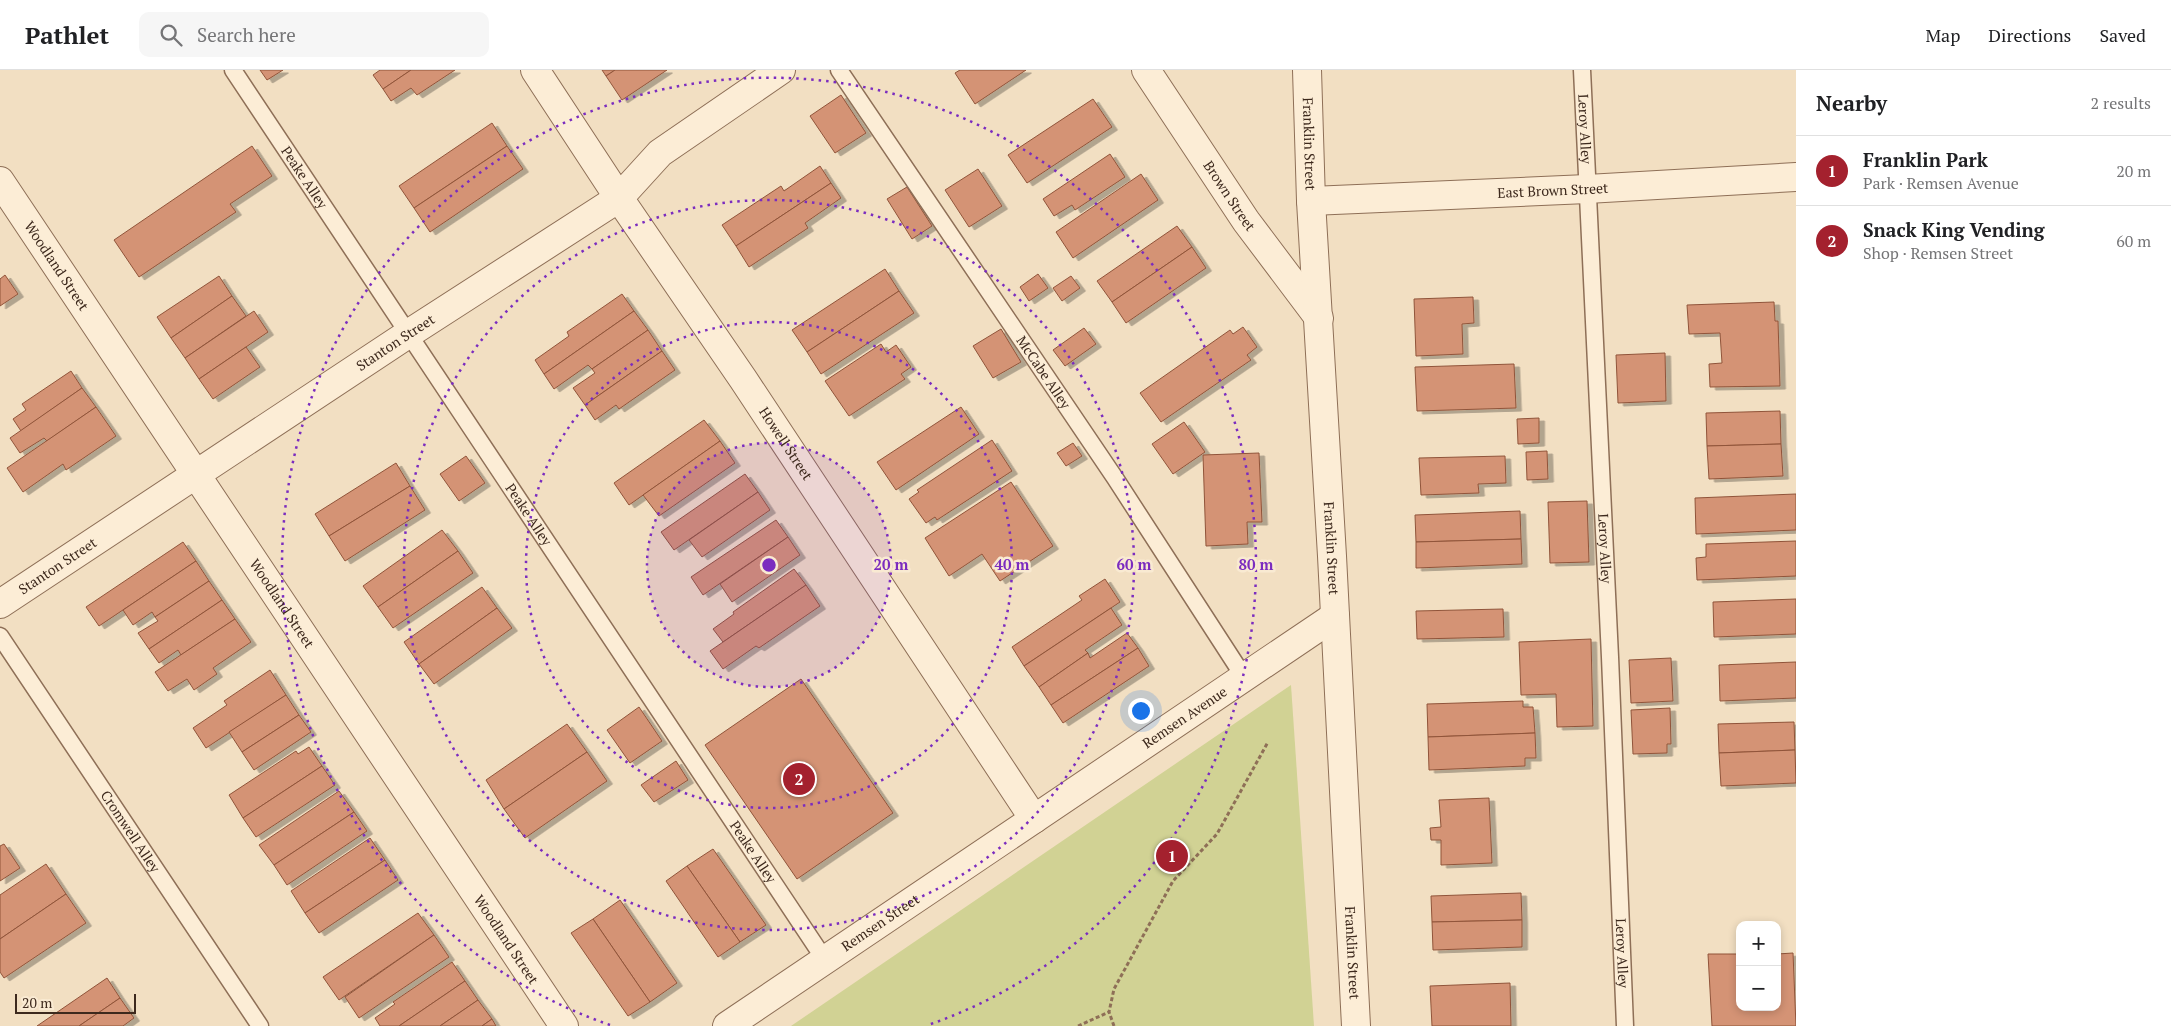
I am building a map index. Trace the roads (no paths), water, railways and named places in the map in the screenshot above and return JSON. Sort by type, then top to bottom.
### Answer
[{"type":"street","name":"Howell Street","points":[[535,70],[619,198],[743,379],[1034,818]]},
{"type":"street","name":"Stanton Street","points":[[0,604],[408,334],[619,198],[660,154],[781,70]]},
{"type":"street","name":"Brown Street","points":[[1146,70],[1246,221],[1319,318]]},
{"type":"street","name":"Franklin Street","points":[[1307,70],[1311,201],[1319,318],[1356,1026]]},
{"type":"street","name":"East Brown Street","points":[[1311,201],[1587,189],[1796,177]]},
{"type":"street","name":"Woodland Street","points":[[0,180],[198,474],[564,1026]]},
{"type":"street","name":"Remsen Avenue","points":[[1034,818],[1335,616]]},
{"type":"street","name":"Remsen Street","points":[[727,1026],[1034,818]]},
{"type":"lane","name":"Peake Alley","points":[[233,70],[825,960]]},
{"type":"lane","name":"McCabe Alley","points":[[839,70],[1115,478],[1244,677]]},
{"type":"lane","name":"Leroy Alley","points":[[1582,70],[1610,657],[1625,1026]]},
{"type":"lane","name":"Cromwell Alley","points":[[0,636],[260,1026]]},
{"type":"place","name":"Snack King Vending","points":[[799,779]]},
{"type":"place","name":"Franklin Park","points":[[1172,856]]}]
